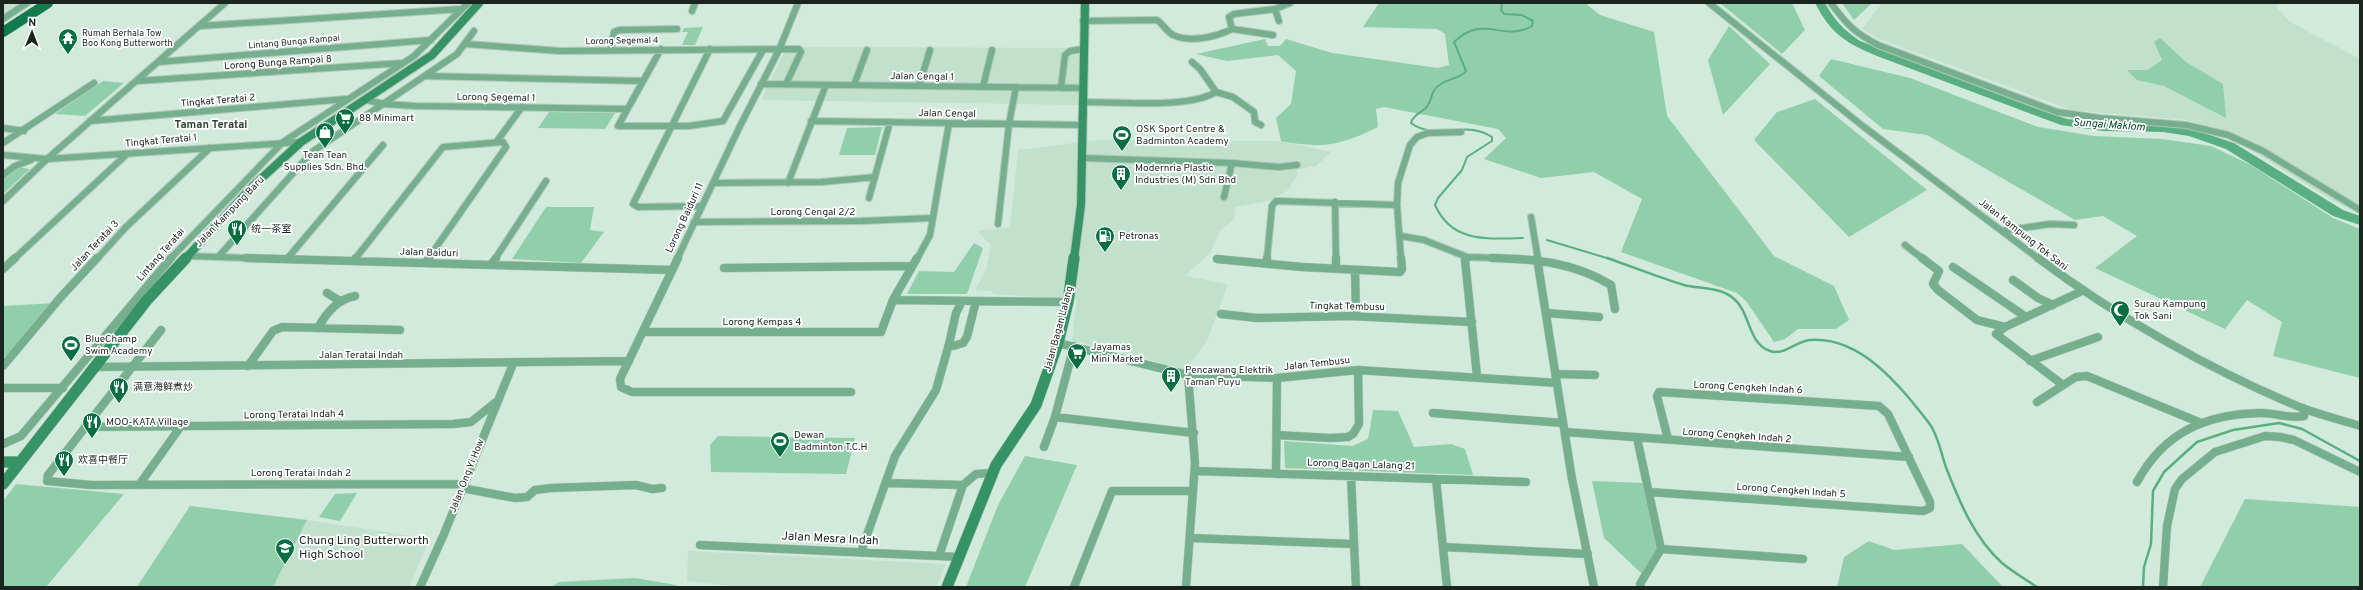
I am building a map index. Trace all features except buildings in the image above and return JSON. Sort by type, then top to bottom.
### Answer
[{"type":"main road","points":[[3,27],[40,3]]},
{"type":"main road","points":[[3,32],[48,3]]},
{"type":"main road","name":"Jalan Kampung Baru","points":[[19,462],[147,300],[253,186],[301,142],[419,65],[443,45],[465,16],[479,3]]},
{"type":"main road","name":"Jalan Bagan Lalang","points":[[947,587],[992,473],[1036,405],[1058,343],[1068,302],[1078,235],[1083,158],[1083,21],[1085,3]]},
{"type":"main road","points":[[3,462],[19,462]]},
{"type":"main road","points":[[3,484],[19,462]]},
{"type":"street","points":[[3,19],[27,3]]},
{"type":"street","points":[[3,201],[47,160],[225,3]]},
{"type":"street","name":"Lintang Teratai","points":[[63,388],[174,254],[283,142],[404,63],[431,40],[468,3]]},
{"type":"street","points":[[692,11],[695,3]]},
{"type":"street","name":"Lorong Baiduri 11","points":[[798,3],[779,50],[694,222],[620,379],[621,387],[632,392],[851,392]]},
{"type":"street","points":[[1232,30],[1229,17],[1234,14],[1275,8],[1290,3]]},
{"type":"street","name":"Jalan Kampung Tok Sani","points":[[1709,3],[1864,127],[2082,292],[2198,358],[2267,392],[2303,408],[2360,426]]},
{"type":"street","points":[[1831,3],[1848,26],[1860,36],[1909,58],[2057,112],[2093,119],[2162,122],[2193,126],[2227,135],[2254,146],[2291,167],[2335,197],[2360,210]]},
{"type":"street","points":[[1275,8],[1279,21]]},
{"type":"street","points":[[200,26],[461,9]]},
{"type":"street","points":[[1083,21],[1157,20],[1163,23],[1167,31],[1184,37],[1212,36],[1232,30],[1247,30],[1263,36],[1273,35]]},
{"type":"street","points":[[612,50],[614,32],[619,30],[677,29]]},
{"type":"street","points":[[219,256],[312,152],[457,54],[466,44],[474,31]]},
{"type":"street","name":"Lintang Bunga Rampai","points":[[158,62],[431,40]]},
{"type":"street","name":"Lorong Segemal 4","points":[[466,44],[560,51],[799,49],[801,52],[786,84]]},
{"type":"street","points":[[702,206],[638,206],[634,204],[670,126],[710,49]]},
{"type":"street","points":[[1061,88],[1065,55],[1070,51],[1083,49]]},
{"type":"street","points":[[661,50],[618,124],[621,126],[716,124],[723,121],[763,50]]},
{"type":"street","points":[[854,85],[867,50]]},
{"type":"street","points":[[919,86],[930,50]]},
{"type":"street","points":[[983,87],[992,50]]},
{"type":"street","points":[[1192,62],[1200,68],[1216,92],[1242,102],[1254,112],[1255,122],[1261,125]]},
{"type":"street","name":"Lorong Bunga Rampai 8","points":[[137,81],[404,63],[419,65]]},
{"type":"street","points":[[426,76],[644,81]]},
{"type":"street","points":[[3,144],[94,83]]},
{"type":"street","name":"Jalan Cengal 1","points":[[761,84],[1084,88]]},
{"type":"street","points":[[788,183],[826,85]]},
{"type":"street","points":[[998,224],[1009,124],[1016,87]]},
{"type":"street","points":[[1084,102],[1182,101],[1204,99],[1213,96],[1216,92]]},
{"type":"street","name":"Tingkat Teratai 2","points":[[90,122],[348,99]]},
{"type":"street","name":"Lorong Segemal 1","points":[[366,100],[384,104],[627,109]]},
{"type":"street","points":[[500,141],[522,107]]},
{"type":"street","name":"Jalan Cengal","points":[[811,121],[1083,125]]},
{"type":"street","points":[[869,198],[890,122]]},
{"type":"street","points":[[949,123],[930,235],[924,248],[911,266],[893,300],[1068,302]]},
{"type":"street","points":[[3,128],[24,131]]},
{"type":"street","points":[[1217,258],[1355,270],[1400,272],[1402,269],[1401,236],[1397,205],[1398,183],[1410,145],[1417,137],[1428,133],[1461,132]]},
{"type":"street","points":[[353,261],[443,147],[500,141]]},
{"type":"street","points":[[425,263],[506,147],[500,141]]},
{"type":"street","name":"Tingkat Teratai 1","points":[[3,155],[47,160],[283,142],[301,142]]},
{"type":"street","points":[[287,259],[383,145]]},
{"type":"street","name":"Jalan Teratai 3","points":[[3,366],[60,298],[126,227],[210,148]]},
{"type":"street","points":[[3,269],[127,154]]},
{"type":"street","points":[[1083,158],[1232,163],[1279,167],[1296,165]]},
{"type":"street","points":[[3,175],[14,166],[33,159]]},
{"type":"street","points":[[1224,197],[1232,163]]},
{"type":"street","points":[[713,183],[788,183],[875,177]]},
{"type":"street","points":[[492,265],[546,181]]},
{"type":"street","points":[[1267,263],[1272,206],[1281,200],[1397,205]]},
{"type":"street","points":[[1335,202],[1336,264]]},
{"type":"street","points":[[1531,217],[1564,428],[1594,587]]},
{"type":"street","name":"Lorong Cengal 2/2","points":[[694,222],[862,221],[932,218]]},
{"type":"street","points":[[2002,232],[2043,225],[2074,224]]},
{"type":"street","points":[[1401,236],[1424,240],[1467,257],[1538,259],[1592,274],[1611,285],[1615,309]]},
{"type":"street","points":[[1905,245],[1939,271],[1933,284],[1938,290],[1977,320],[2005,327]]},
{"type":"street","name":"Jalan Baiduri","points":[[187,256],[672,270]]},
{"type":"street","points":[[1467,257],[1465,260],[1477,376]]},
{"type":"street","points":[[724,268],[911,266]]},
{"type":"street","points":[[1953,267],[2026,318]]},
{"type":"street","points":[[1355,270],[1356,316]]},
{"type":"street","points":[[2013,280],[2038,298],[2053,304]]},
{"type":"street","points":[[2063,385],[1996,334],[2005,327],[2082,292]]},
{"type":"street","points":[[327,293],[340,301]]},
{"type":"street","points":[[305,328],[321,320],[340,301],[355,296]]},
{"type":"street","name":"Lorong Kempas 4","points":[[643,332],[882,332],[893,300]]},
{"type":"street","points":[[861,552],[887,483],[895,456],[936,390],[956,313],[962,301]]},
{"type":"street","points":[[949,344],[958,345],[963,343],[967,337],[976,301]]},
{"type":"street","points":[[1546,313],[1599,317]]},
{"type":"street","name":"Tingkat Tembusu","points":[[1222,314],[1257,318],[1356,316],[1472,322]]},
{"type":"street","points":[[318,328],[321,320]]},
{"type":"street","points":[[248,366],[273,331],[282,327],[400,330]]},
{"type":"street","points":[[161,330],[48,475],[47,482],[91,485],[138,485],[181,426]]},
{"type":"street","points":[[2030,361],[2098,337]]},
{"type":"street","name":"Jalan Tembusu","points":[[1058,343],[1188,375],[1277,378],[1358,370],[1477,376],[1558,383]]},
{"type":"street","name":"Jalan Bagan Lalang","points":[[1044,447],[1055,417],[1074,346]]},
{"type":"street","name":"Jalan Teratai Indah","points":[[93,367],[513,364],[629,361]]},
{"type":"street","name":"Jalan Ong Yi How","points":[[420,587],[440,543],[496,402],[513,364]]},
{"type":"street","points":[[1277,435],[1330,438],[1348,437],[1353,434],[1359,424],[1358,370]]},
{"type":"street","points":[[1556,374],[1595,375]]},
{"type":"street","points":[[1186,587],[1194,471],[1194,433],[1188,375]]},
{"type":"street","points":[[2037,402],[2076,377],[2096,377],[2201,423]]},
{"type":"street","points":[[1276,474],[1277,378]]},
{"type":"street","points":[[3,388],[63,388]]},
{"type":"street","points":[[3,444],[21,436],[63,388]]},
{"type":"street","name":"Lorong Cengkeh Indah 6","points":[[1668,439],[1657,396],[1659,392],[1871,405],[1884,408],[1909,457]]},
{"type":"street","name":"Lorong Teratai Indah 4","points":[[85,427],[453,424],[471,422],[496,402]]},
{"type":"street","points":[[2137,482],[2144,465],[2153,454],[2184,430],[2201,423],[2238,415],[2260,413],[2300,417],[2304,416],[2303,408]]},
{"type":"street","name":"Lorong Cengkeh Indah 2","points":[[1433,413],[1636,438],[1668,439],[1678,442],[1909,457]]},
{"type":"street","points":[[1055,417],[1194,433]]},
{"type":"street","points":[[2163,587],[2167,526],[2175,490],[2182,480],[2215,452],[2265,436],[2280,437],[2294,440],[2360,472]]},
{"type":"street","points":[[1636,438],[1661,549],[1640,584],[1641,587]]},
{"type":"street","name":"Lorong Cengkeh Indah 5","points":[[1649,492],[1923,511],[1930,508],[1930,502],[1909,457]]},
{"type":"street","name":"Lorong Bagan Lalang 21","points":[[1194,471],[1526,482]]},
{"type":"street","points":[[939,556],[963,485],[976,474],[992,473]]},
{"type":"street","points":[[1351,476],[1356,587]]},
{"type":"street","points":[[1436,479],[1447,587]]},
{"type":"street","points":[[887,483],[963,485]]},
{"type":"street","name":"Lorong Teratai Indah 2","points":[[138,485],[463,486],[515,498],[527,497],[535,490],[551,488],[636,485],[652,489],[662,488]]},
{"type":"street","points":[[1074,587],[1112,491],[1193,492]]},
{"type":"street","points":[[1190,538],[1354,544]]},
{"type":"street","name":"Jalan Mesra Indah","points":[[700,545],[959,557]]},
{"type":"street","points":[[1443,547],[1588,554]]},
{"type":"street","points":[[1661,549],[1803,559]]},
{"type":"shaded area","points":[[35,3],[3,24],[3,4]]},
{"type":"shaded area","points":[[1882,3],[2279,3],[2276,7],[2290,22],[2360,59],[2360,213],[2335,202],[2231,138],[2231,132],[2187,120],[2071,110],[1882,40],[1862,29]]},
{"type":"shaded area","points":[[787,47],[1080,48],[1079,105],[761,100]]},
{"type":"shaded area","points":[[1097,140],[1281,141],[1331,152],[1316,166],[1296,170],[1298,174],[1287,191],[1268,201],[1236,207],[1234,219],[1220,231],[1210,253],[1185,276],[1228,284],[1207,341],[1185,370],[1115,350],[1072,341],[1077,300],[995,294],[990,291],[975,290],[986,270],[991,245],[977,231],[1010,227],[1018,150]]},
{"type":"shaded area","name":"Chung Ling Butterworth High School","points":[[190,506],[308,520],[430,539],[409,587],[137,587]]},
{"type":"shaded area","points":[[688,551],[946,564],[936,587],[740,587],[687,581]]},
{"type":"green space","points":[[1379,3],[1585,3],[1600,15],[1654,32],[1667,116],[1774,256],[1834,286],[1849,320],[1836,329],[1798,329],[1785,339],[1774,342],[1746,301],[1737,293],[1621,252],[1642,199],[1594,172],[1541,178],[1484,159],[1506,138],[1498,129],[1384,107],[1376,109],[1378,127],[1341,142],[1308,145],[1281,141],[1276,118],[1291,104],[1296,71],[1278,55],[1227,61],[1196,54],[1265,39],[1268,46],[1280,46],[1286,39],[1332,53],[1438,68],[1449,65],[1445,34],[1437,29],[1363,27]]},
{"type":"green space","points":[[1720,3],[1792,3],[1805,30],[1782,54]]},
{"type":"green space","points":[[1842,3],[1872,3],[1854,20]]},
{"type":"green space","points":[[1729,26],[1770,64],[1723,115],[1708,60]]},
{"type":"green space","points":[[703,27],[695,45],[682,45],[688,32],[682,32],[684,28]]},
{"type":"green space","points":[[2160,38],[2186,62],[2223,84],[2226,118],[2164,86],[2137,80],[2127,70],[2148,70],[2162,60],[2154,42]]},
{"type":"green space","points":[[1831,59],[1910,78],[2038,127],[2094,136],[2162,139],[2211,146],[2251,165],[2333,218],[2360,229],[2360,378],[2273,356],[2282,322],[2247,300],[2225,329],[2095,268],[2137,236],[2103,216],[2075,220],[1927,135],[1883,129],[1819,76]]},
{"type":"green space","points":[[103,81],[124,83],[85,116],[55,114]]},
{"type":"green space","points":[[1815,99],[1927,190],[1849,237],[1754,140],[1777,112]]},
{"type":"green space","points":[[549,112],[615,113],[605,129],[538,128]]},
{"type":"green space","points":[[882,127],[875,155],[839,155],[847,128]]},
{"type":"green space","points":[[18,167],[30,169],[3,194],[3,179]]},
{"type":"green space","points":[[546,207],[594,207],[590,230],[604,232],[581,263],[512,259]]},
{"type":"green space","points":[[974,243],[983,248],[967,294],[907,294],[919,271],[954,272]]},
{"type":"green space","points":[[56,303],[10,356],[3,356],[3,306]]},
{"type":"green space","points":[[1373,410],[1398,411],[1414,447],[1451,444],[1465,449],[1473,475],[1285,468],[1284,441],[1352,446],[1368,439]]},
{"type":"green space","name":"Dewan Badminton T.C.H","points":[[718,436],[855,438],[846,474],[711,472],[710,445]]},
{"type":"green space","points":[[1025,456],[1077,465],[1025,587],[966,587],[998,505]]},
{"type":"green space","points":[[1592,481],[1643,483],[1658,547],[1642,574],[1604,538]]},
{"type":"green space","points":[[16,484],[124,494],[46,587],[3,587],[3,501]]},
{"type":"green space","points":[[357,493],[340,521],[319,517],[335,494]]},
{"type":"green space","points":[[2245,499],[2360,507],[2360,587],[2200,587]]},
{"type":"green space","points":[[190,506],[307,520],[273,587],[137,587]]},
{"type":"green space","points":[[1869,541],[1894,550],[1962,544],[2003,587],[1837,587],[1844,557]]},
{"type":"green space","points":[[635,578],[676,585],[676,587],[551,587],[559,582]]},
{"type":"waterway","points":[[1502,3],[1501,10],[1504,14],[1522,15],[1533,21],[1532,26],[1512,32],[1484,29],[1475,30],[1465,34],[1454,42],[1466,71],[1461,76],[1444,82],[1438,87],[1434,91],[1428,105],[1414,117],[1411,123],[1420,128],[1430,130],[1471,130],[1482,132],[1492,137],[1492,141],[1467,157],[1462,170],[1438,198],[1435,205],[1442,217],[1451,226],[1461,232],[1484,238],[1523,238]]},
{"type":"waterway","name":"Sungai Maklom","points":[[1820,3],[1829,20],[1840,32],[1856,43],[1881,54],[2028,110],[2065,122],[2103,127],[2163,128],[2191,133],[2230,146],[2338,213],[2360,221]]},
{"type":"waterway","points":[[1547,240],[1609,259]]},
{"type":"waterway","points":[[1609,259],[1684,285],[1716,290],[1728,294],[1739,304],[1757,341],[1770,351],[1780,352],[1810,340],[1829,341],[1846,346],[1878,366],[1892,379],[1932,428],[1938,440],[1947,470],[1957,495],[1976,532],[1992,553],[2002,563],[2037,587]]},
{"type":"waterway","points":[[2143,587],[2144,567],[2151,544],[2153,491],[2164,472],[2197,442],[2233,430],[2279,423],[2302,429],[2360,461]]},
{"type":"place","name":"Rumah Berhala Tow Boo Kong Butterworth","points":[[68,55]]},
{"type":"place","name":"88 Minimart","points":[[345,135]]},
{"type":"place","name":"Tean Tean Supplies Sdn. Bhd.","points":[[325,149]]},
{"type":"place","name":"OSK Sport Centre & Badminton Academy","points":[[1122,152]]},
{"type":"place","name":"Modernria Plastic Industries (M) Sdn Bhd","points":[[1121,191]]},
{"type":"place","name":"统一茶室","points":[[237,246]]},
{"type":"place","name":"Petronas","points":[[1105,253]]},
{"type":"place","name":"Surau Kampung Tok Sani","points":[[2120,327]]},
{"type":"place","name":"BlueChamp Swim Academy","points":[[71,362]]},
{"type":"place","name":"Jayamas Mini Market","points":[[1077,370]]},
{"type":"place","name":"Pencawang Elektrik Taman Puyu","points":[[1171,393]]},
{"type":"place","name":"满意海鲜煮炒","points":[[119,404]]},
{"type":"place","name":"MOO-KATA Village","points":[[92,439]]},
{"type":"place","name":"Dewan Badminton T.C.H","points":[[780,458]]},
{"type":"place","name":"欢喜中餐厅","points":[[64,477]]},
{"type":"place","name":"Chung Ling Butterworth High School","points":[[285,565]]},
{"type":"district","name":"Taman Teratai","points":[[211,125]]}]
